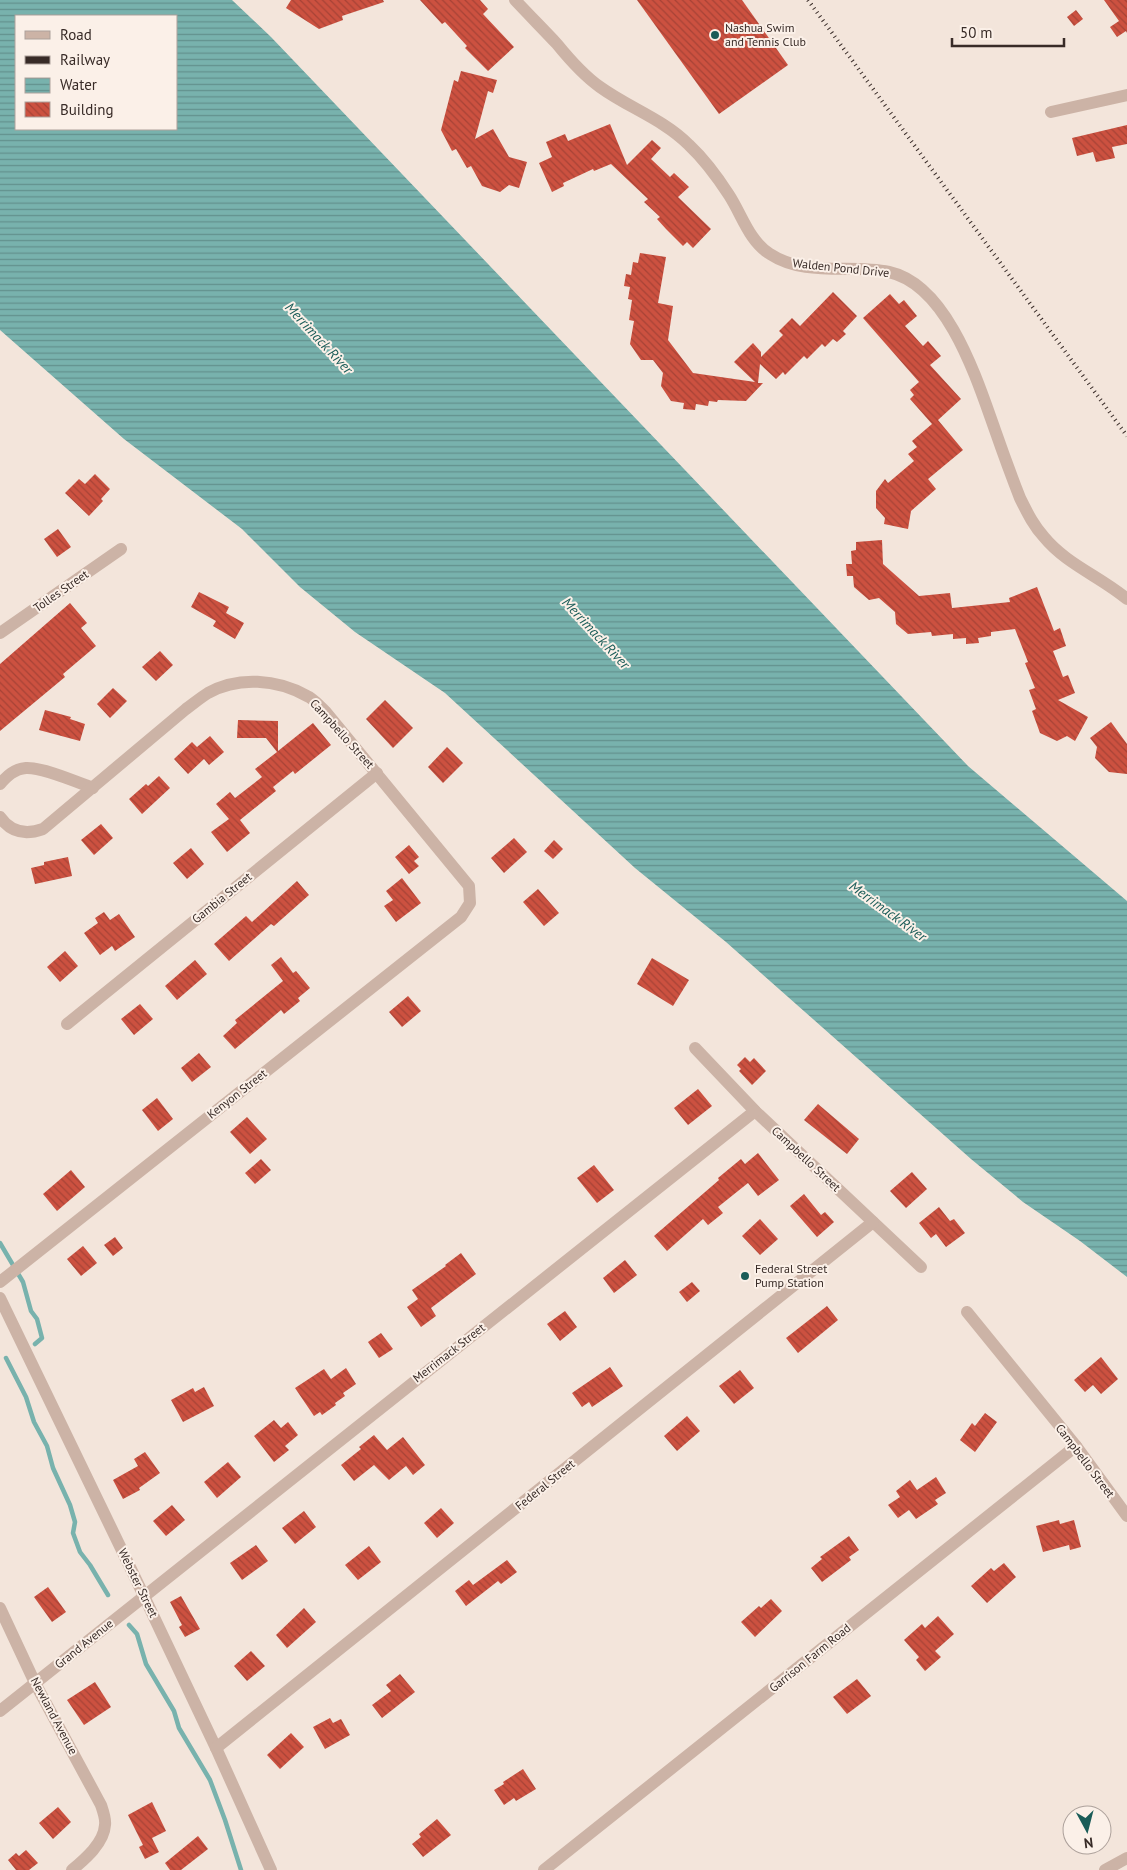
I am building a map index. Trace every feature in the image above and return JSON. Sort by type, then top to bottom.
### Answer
[{"type":"street","name":"Walden Pond Drive","points":[[515,0],[569,60],[598,86],[665,125],[690,145],[730,195],[753,237],[770,254],[786,262],[802,266],[822,269],[889,272],[904,276],[916,284],[950,323],[965,352],[1020,498],[1030,519],[1044,538],[1064,556],[1113,587],[1127,599]]},
{"type":"street","points":[[1051,112],[1127,95]]},
{"type":"street","name":"Tolles Street","points":[[0,633],[121,549]]},
{"type":"street","name":"Campbello Street","points":[[0,817],[4,824],[13,830],[23,833],[34,833],[43,829],[186,709],[209,693],[228,686],[249,682],[268,682],[287,686],[309,697],[325,710],[469,886],[470,903]]},
{"type":"street","points":[[0,784],[6,776],[16,770],[26,768],[93,788]]},
{"type":"street","name":"Gambia Street","points":[[67,1024],[377,773]]},
{"type":"street","name":"Kenyon Street","points":[[0,1282],[461,917],[470,903]]},
{"type":"street","name":"Campbello Street","points":[[695,1048],[755,1111],[922,1267]]},
{"type":"street","name":"Merrimack Street","points":[[144,1596],[755,1111]]},
{"type":"street","name":"Federal Street","points":[[216,1748],[874,1222]]},
{"type":"street","name":"Webster Street","points":[[0,1298],[144,1596],[271,1870]]},
{"type":"street","name":"Campbello Street","points":[[967,1312],[1076,1446],[1127,1516]]},
{"type":"street","name":"Garrison Farm Road","points":[[544,1870],[1076,1446]]},
{"type":"street","name":"Grand Avenue","points":[[0,1711],[144,1596]]},
{"type":"street","name":"Newland Avenue","points":[[0,1608],[36,1683],[102,1805],[106,1825],[99,1843],[72,1870]]},
{"type":"street","points":[[1105,1870],[1127,1858]]},
{"type":"water","name":"Merrimack River","points":[[0,0],[232,0],[271,37],[968,766],[1127,901],[1127,1277],[1080,1241],[1023,1202],[971,1159],[726,942],[635,868],[445,693],[355,632],[300,587],[242,529],[124,439],[0,330]]},
{"type":"building","points":[[291,0],[383,0],[384,2],[342,16],[343,20],[319,29],[286,8]]},
{"type":"building","points":[[420,0],[480,0],[488,9],[483,14],[514,47],[488,71],[465,48],[467,46],[445,22],[442,24]]},
{"type":"building","name":"Nashua Swim and Tennis Club","points":[[637,0],[742,0],[788,65],[719,114]]},
{"type":"building","points":[[1104,0],[1127,0],[1127,33],[1126,31],[1117,37],[1110,27],[1119,21]]},
{"type":"building","points":[[1076,10],[1083,19],[1074,26],[1067,17]]},
{"type":"building","points":[[461,71],[497,80],[493,93],[488,91],[475,139],[493,129],[509,157],[527,162],[519,188],[509,185],[500,192],[482,186],[471,166],[467,168],[456,149],[452,151],[441,130],[454,80],[458,82]]},
{"type":"building","points":[[610,124],[627,165],[652,140],[661,148],[651,159],[670,177],[674,173],[689,187],[678,197],[711,229],[693,248],[687,242],[683,246],[666,229],[657,219],[660,217],[644,202],[648,199],[611,164],[594,171],[593,169],[563,183],[564,186],[552,192],[539,163],[552,157],[546,142],[565,134],[568,141]]},
{"type":"building","points":[[1127,125],[1127,144],[1112,147],[1115,158],[1096,162],[1093,152],[1077,156],[1072,138]]},
{"type":"building","points":[[640,253],[666,257],[658,303],[673,306],[668,340],[693,373],[755,382],[734,362],[753,343],[761,352],[761,357],[783,335],[779,331],[792,318],[800,326],[833,292],[857,316],[843,331],[846,334],[837,342],[833,339],[825,347],[822,344],[807,359],[804,356],[785,375],[783,372],[776,379],[760,364],[758,383],[763,383],[746,401],[709,401],[708,406],[696,404],[695,410],[683,409],[684,403],[671,401],[661,386],[663,373],[653,360],[641,360],[630,344],[634,321],[629,320],[632,300],[628,299],[630,287],[624,286],[626,274],[631,275],[633,262],[638,263]]},
{"type":"building","points":[[890,294],[899,304],[904,300],[917,316],[905,326],[923,346],[928,341],[941,356],[930,365],[961,399],[938,420],[963,450],[928,479],[936,489],[911,511],[908,529],[884,524],[885,518],[876,508],[876,491],[885,479],[888,483],[914,461],[908,454],[917,447],[912,441],[932,424],[910,399],[914,395],[910,390],[919,382],[863,318]]},
{"type":"building","points":[[95,474],[110,489],[101,499],[103,501],[89,516],[65,493],[79,479],[85,484]]},
{"type":"building","points":[[58,529],[71,547],[57,557],[44,539]]},
{"type":"building","points":[[882,540],[883,564],[919,596],[950,593],[952,608],[1010,602],[1009,598],[1037,587],[1054,631],[1060,628],[1066,646],[1053,651],[1063,677],[1068,675],[1075,693],[1058,700],[1088,717],[1075,741],[1067,736],[1057,741],[1040,733],[1032,711],[1036,709],[1029,690],[1035,688],[1025,663],[1028,662],[1015,629],[991,632],[991,636],[978,638],[979,643],[966,644],[966,638],[953,639],[953,634],[932,636],[931,632],[908,634],[896,624],[895,612],[879,598],[869,600],[854,587],[853,576],[847,576],[846,564],[852,564],[851,551],[856,550],[856,542]]},
{"type":"building","points":[[199,592],[229,607],[226,613],[244,623],[235,639],[213,626],[216,621],[191,607]]},
{"type":"building","points":[[70,603],[87,623],[81,628],[96,646],[63,674],[65,677],[0,731],[0,664]]},
{"type":"building","points":[[160,651],[173,665],[156,681],[142,667]]},
{"type":"building","points":[[113,688],[127,701],[110,718],[97,704]]},
{"type":"building","points":[[385,700],[413,728],[393,748],[366,719]]},
{"type":"building","points":[[45,710],[71,717],[70,719],[85,724],[80,741],[39,730]]},
{"type":"building","points":[[238,720],[278,721],[278,751],[313,723],[331,745],[295,774],[293,771],[273,787],[276,791],[240,820],[250,833],[227,852],[211,832],[229,819],[216,804],[230,792],[235,798],[262,777],[255,769],[277,752],[266,738],[237,738]]},
{"type":"building","points":[[1111,722],[1127,744],[1127,774],[1109,772],[1095,758],[1097,747],[1090,738]]},
{"type":"building","points":[[210,736],[224,752],[209,765],[204,759],[188,774],[174,759],[192,742],[197,747]]},
{"type":"building","points":[[447,747],[463,763],[443,783],[428,767]]},
{"type":"building","points":[[159,776],[170,788],[142,814],[129,799],[146,784],[148,786]]},
{"type":"building","points":[[101,824],[113,838],[94,855],[81,840]]},
{"type":"building","points":[[514,838],[527,852],[504,873],[491,858]]},
{"type":"building","points":[[554,840],[563,849],[553,859],[544,851]]},
{"type":"building","points":[[409,845],[419,857],[414,861],[419,866],[409,874],[395,857]]},
{"type":"building","points":[[191,848],[204,864],[187,879],[173,863]]},
{"type":"building","points":[[68,857],[72,876],[35,884],[31,868],[44,865],[44,862]]},
{"type":"building","points":[[402,878],[421,903],[396,922],[384,906],[393,900],[386,891]]},
{"type":"building","points":[[297,881],[309,895],[274,926],[271,924],[229,961],[214,944],[246,916],[252,922]]},
{"type":"building","points":[[538,889],[559,913],[544,926],[523,902]]},
{"type":"building","points":[[104,912],[110,920],[119,914],[135,937],[115,951],[112,946],[100,955],[84,933],[98,923],[95,918]]},
{"type":"building","points":[[65,951],[78,966],[60,982],[47,967]]},
{"type":"building","points":[[281,957],[293,973],[296,971],[310,988],[298,998],[300,1001],[284,1014],[281,1010],[235,1049],[223,1036],[237,1023],[235,1020],[283,981],[271,965]]},
{"type":"building","points":[[652,958],[689,980],[673,1006],[637,984]]},
{"type":"building","points":[[195,960],[207,974],[177,1000],[165,986]]},
{"type":"building","points":[[408,996],[421,1011],[402,1027],[389,1012]]},
{"type":"building","points":[[140,1004],[153,1019],[134,1035],[121,1019]]},
{"type":"building","points":[[199,1053],[211,1067],[192,1082],[181,1068]]},
{"type":"building","points":[[745,1057],[750,1062],[754,1058],[766,1071],[752,1085],[739,1071],[741,1069],[737,1065]]},
{"type":"building","points":[[698,1089],[712,1106],[688,1125],[674,1108]]},
{"type":"building","points":[[157,1098],[173,1119],[158,1131],[142,1110]]},
{"type":"building","points":[[818,1104],[859,1139],[847,1154],[804,1120]]},
{"type":"building","points":[[247,1117],[267,1139],[250,1154],[230,1132]]},
{"type":"building","points":[[758,1153],[779,1180],[758,1196],[748,1183],[718,1207],[723,1213],[708,1225],[703,1219],[667,1251],[654,1236],[741,1159],[745,1164]]},
{"type":"building","points":[[261,1159],[271,1170],[255,1184],[245,1173]]},
{"type":"building","points":[[594,1165],[614,1190],[597,1203],[577,1178]]},
{"type":"building","points":[[71,1170],[85,1187],[57,1211],[43,1194]]},
{"type":"building","points":[[912,1172],[927,1189],[906,1208],[890,1191]]},
{"type":"building","points":[[804,1194],[821,1215],[825,1212],[834,1222],[817,1237],[790,1206]]},
{"type":"building","points":[[939,1207],[950,1221],[954,1219],[965,1233],[946,1247],[936,1234],[931,1238],[919,1223]]},
{"type":"building","points":[[760,1219],[778,1239],[760,1255],[742,1236]]},
{"type":"building","points":[[115,1237],[123,1248],[113,1256],[104,1245]]},
{"type":"building","points":[[83,1246],[97,1263],[81,1276],[67,1259]]},
{"type":"building","points":[[461,1253],[476,1274],[431,1308],[436,1316],[421,1327],[407,1307],[418,1299],[412,1290]]},
{"type":"building","points":[[625,1260],[637,1275],[614,1293],[603,1278]]},
{"type":"building","points":[[692,1282],[700,1291],[687,1302],[679,1292]]},
{"type":"building","points":[[827,1306],[838,1320],[798,1353],[786,1338]]},
{"type":"building","points":[[565,1311],[577,1327],[560,1341],[547,1324]]},
{"type":"building","points":[[381,1333],[393,1349],[379,1358],[368,1342]]},
{"type":"building","points":[[1101,1357],[1118,1379],[1101,1394],[1093,1385],[1085,1392],[1074,1380]]},
{"type":"building","points":[[610,1367],[623,1386],[592,1407],[589,1402],[582,1407],[572,1393]]},
{"type":"building","points":[[346,1368],[356,1384],[343,1393],[345,1396],[335,1403],[336,1405],[322,1415],[320,1412],[314,1416],[295,1388],[324,1369],[331,1379]]},
{"type":"building","points":[[740,1370],[754,1388],[734,1404],[719,1386]]},
{"type":"building","points":[[204,1387],[214,1406],[183,1422],[171,1400],[193,1388],[195,1392]]},
{"type":"building","points":[[985,1413],[997,1422],[975,1452],[960,1440],[972,1423],[975,1426]]},
{"type":"building","points":[[687,1416],[700,1431],[677,1451],[664,1436]]},
{"type":"building","points":[[274,1420],[281,1428],[288,1422],[298,1435],[285,1446],[289,1450],[274,1462],[254,1436]]},
{"type":"building","points":[[374,1435],[387,1450],[403,1437],[425,1465],[413,1475],[406,1466],[389,1480],[374,1465],[354,1481],[341,1465],[361,1449],[359,1447]]},
{"type":"building","points":[[145,1452],[160,1473],[139,1488],[140,1490],[123,1499],[113,1480],[138,1466],[134,1459]]},
{"type":"building","points":[[228,1462],[241,1477],[217,1498],[204,1482]]},
{"type":"building","points":[[936,1477],[946,1493],[935,1500],[938,1504],[916,1519],[909,1510],[898,1518],[888,1505],[900,1497],[896,1491],[910,1480],[917,1490]]},
{"type":"building","points":[[172,1505],[185,1520],[166,1536],[153,1521]]},
{"type":"building","points":[[441,1508],[454,1523],[437,1538],[424,1523]]},
{"type":"building","points":[[304,1511],[316,1527],[295,1544],[282,1528]]},
{"type":"building","points":[[1059,1520],[1060,1524],[1074,1520],[1081,1547],[1070,1550],[1069,1545],[1043,1552],[1036,1526]]},
{"type":"building","points":[[849,1536],[859,1550],[849,1557],[851,1560],[822,1582],[811,1568],[822,1559],[820,1557]]},
{"type":"building","points":[[256,1545],[268,1561],[242,1580],[230,1563]]},
{"type":"building","points":[[369,1546],[381,1562],[358,1580],[345,1565]]},
{"type":"building","points":[[507,1560],[517,1572],[501,1584],[498,1581],[466,1606],[455,1591],[469,1580],[473,1585]]},
{"type":"building","points":[[1004,1563],[1016,1577],[987,1603],[971,1586],[991,1568],[994,1571]]},
{"type":"building","points":[[48,1587],[66,1612],[52,1622],[34,1597]]},
{"type":"building","points":[[181,1596],[200,1629],[185,1637],[179,1627],[182,1625],[170,1602]]},
{"type":"building","points":[[771,1599],[782,1611],[755,1637],[741,1622],[759,1606],[761,1608]]},
{"type":"building","points":[[304,1608],[316,1622],[287,1648],[276,1635]]},
{"type":"building","points":[[938,1616],[954,1634],[935,1651],[941,1657],[925,1671],[916,1660],[919,1657],[904,1640],[922,1624],[925,1628]]},
{"type":"building","points":[[251,1651],[265,1666],[247,1681],[234,1666]]},
{"type":"building","points":[[400,1674],[415,1692],[382,1718],[372,1705],[391,1691],[386,1685]]},
{"type":"building","points":[[857,1679],[871,1696],[847,1714],[833,1697]]},
{"type":"building","points":[[95,1682],[111,1707],[84,1725],[67,1700]]},
{"type":"building","points":[[330,1718],[333,1723],[341,1719],[350,1735],[325,1749],[313,1727]]},
{"type":"building","points":[[291,1733],[304,1747],[280,1769],[267,1755]]},
{"type":"building","points":[[523,1769],[536,1789],[516,1801],[514,1798],[504,1805],[494,1790]]},
{"type":"building","points":[[152,1802],[166,1831],[152,1838],[159,1852],[145,1859],[139,1847],[143,1845],[128,1815]]},
{"type":"building","points":[[58,1807],[71,1822],[53,1839],[39,1823]]},
{"type":"building","points":[[437,1819],[451,1835],[423,1857],[412,1844],[421,1837],[419,1834]]},
{"type":"building","points":[[198,1836],[208,1849],[181,1870],[170,1870],[165,1863]]},
{"type":"building","points":[[26,1850],[38,1863],[29,1870],[16,1870],[8,1860],[16,1853],[19,1856]]},
{"type":"waterway","points":[[0,1243],[23,1282],[31,1311],[37,1319],[42,1338],[35,1344]]},
{"type":"waterway","points":[[6,1358],[26,1397],[34,1422],[47,1446],[53,1468],[70,1505],[75,1522],[73,1533],[80,1552],[108,1595]]},
{"type":"waterway","points":[[129,1625],[137,1634],[146,1664],[174,1711],[179,1728],[210,1780],[241,1870]]},
{"type":"railway","points":[[808,0],[1127,436]]},
{"type":"place","name":"Nashua Swim and Tennis Club","points":[[715,35]]},
{"type":"place","name":"Federal Street Pump Station","points":[[745,1276]]}]
